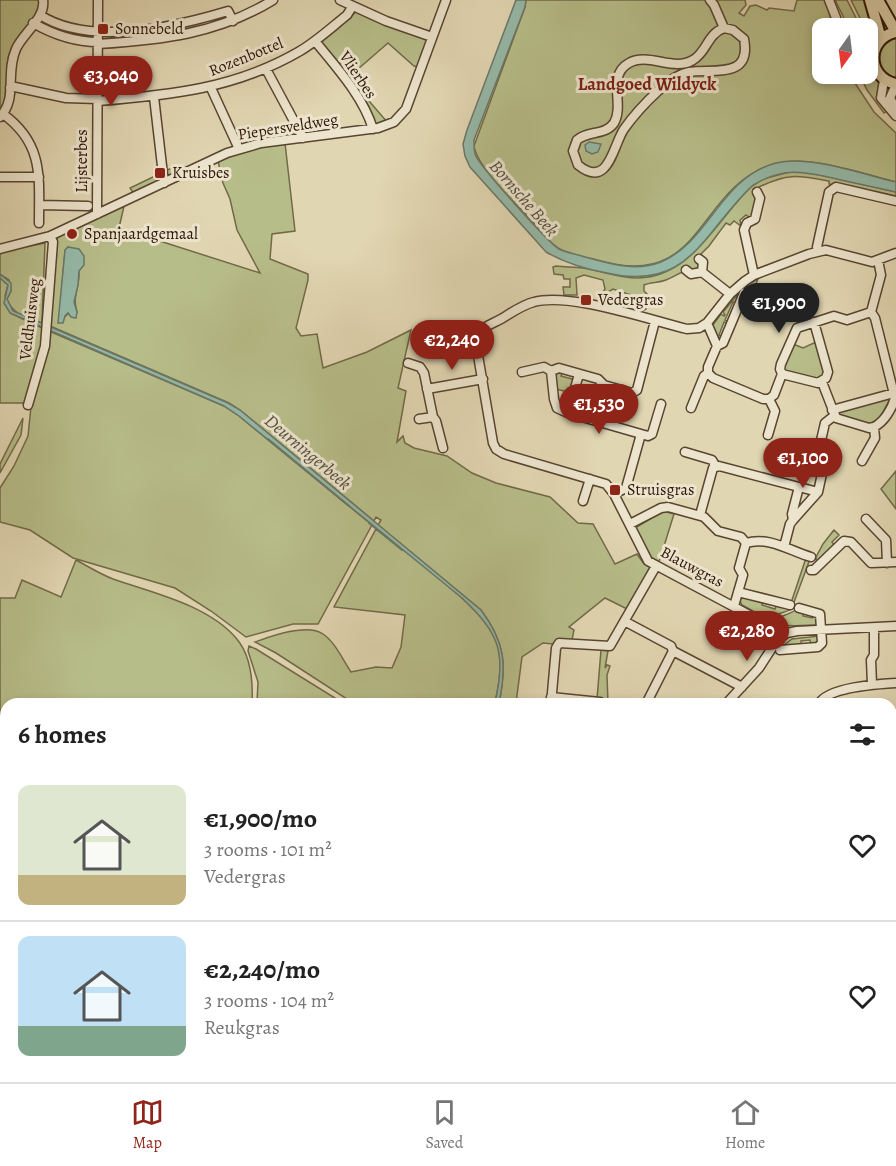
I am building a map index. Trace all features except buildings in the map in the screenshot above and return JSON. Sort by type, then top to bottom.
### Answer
[{"type":"main road","points":[[870,0],[881,39]]},
{"type":"main road","points":[[878,0],[896,32],[878,42]]},
{"type":"main road","points":[[878,74],[884,80],[896,84]]},
{"type":"street","points":[[39,223],[39,177],[33,148],[18,126],[2,116],[11,98],[11,67],[16,49],[40,15],[44,5],[43,0]]},
{"type":"street","name":"Lijsterbes","points":[[97,214],[98,0]]},
{"type":"street","points":[[33,23],[61,37],[82,42],[148,41],[190,34],[232,21],[273,0]]},
{"type":"street","points":[[340,0],[352,7],[432,37]]},
{"type":"street","name":"Piepersveldweg","points":[[0,249],[50,236],[239,149],[261,143],[372,129],[390,124],[403,113],[446,0]]},
{"type":"street","points":[[710,0],[724,28]]},
{"type":"street","points":[[829,0],[836,18]]},
{"type":"street","name":"Rozenbottel","points":[[10,88],[15,87],[66,98],[98,100],[153,97],[211,88],[266,69],[300,51],[347,15],[352,7]]},
{"type":"street","points":[[40,15],[68,28],[98,31],[134,31],[156,28],[198,21],[228,11],[232,21]]},
{"type":"street","points":[[724,28],[715,32],[688,68],[661,88],[639,110],[623,130],[613,156],[605,168],[592,171],[582,168],[573,155],[574,144],[588,134],[603,131],[613,123],[617,111],[618,75],[624,66],[639,60],[688,68],[720,72],[729,70],[739,65],[745,55],[744,39],[733,30],[724,28]]},
{"type":"street","name":"Vlierbes","points":[[315,41],[350,87],[370,120],[372,129]]},
{"type":"street","points":[[266,69],[303,138]]},
{"type":"street","points":[[884,80],[881,98],[896,116]]},
{"type":"street","points":[[896,84],[890,98],[896,109]]},
{"type":"street","points":[[211,88],[239,149]]},
{"type":"street","points":[[153,97],[164,183]]},
{"type":"street","points":[[613,123],[623,130]]},
{"type":"street","points":[[0,177],[39,177]]},
{"type":"street","points":[[819,251],[817,247],[832,188],[896,201]]},
{"type":"street","points":[[754,275],[744,230],[747,223],[755,219],[760,198],[757,192]]},
{"type":"street","points":[[39,205],[88,206]]},
{"type":"street","name":"Veldhuisweg","points":[[28,405],[44,354],[47,334],[53,242],[50,236]]},
{"type":"street","points":[[717,346],[707,323],[730,294],[754,275],[819,251],[826,250],[872,262],[896,253]]},
{"type":"street","points":[[699,258],[703,262],[702,272]]},
{"type":"street","points":[[822,382],[833,412],[843,421],[874,427],[883,421],[893,403],[894,393],[872,312],[881,275],[878,260]]},
{"type":"street","points":[[686,270],[691,274],[702,272],[730,294]]},
{"type":"street","points":[[744,293],[723,343],[717,346],[708,367],[708,373],[713,378],[763,399],[769,399],[774,395],[782,374],[781,364],[795,330],[800,326],[834,316],[847,320],[872,312]]},
{"type":"street","name":"Blauwgras","points":[[707,323],[699,328],[687,330],[583,303],[534,302],[477,333],[475,344],[493,443],[496,449],[504,454],[606,484],[630,524],[645,557],[656,566],[768,625],[781,637]]},
{"type":"street","points":[[551,371],[559,368],[598,379],[602,384],[632,393],[636,390],[655,321]]},
{"type":"street","points":[[782,374],[818,384],[822,382],[828,372],[814,322]]},
{"type":"street","points":[[408,363],[420,367],[424,373],[433,417],[443,448]]},
{"type":"street","points":[[522,372],[544,366],[551,371],[557,408],[648,436],[652,434],[661,404]]},
{"type":"street","points":[[691,408],[704,376],[708,373]]},
{"type":"street","points":[[568,413],[579,374]]},
{"type":"street","points":[[427,389],[483,379]]},
{"type":"street","points":[[819,449],[825,423],[833,412],[894,393]]},
{"type":"street","points":[[768,435],[775,411],[769,399]]},
{"type":"street","points":[[419,419],[433,417]]},
{"type":"street","points":[[862,461],[875,438],[874,427]]},
{"type":"street","points":[[614,495],[626,489],[641,434]]},
{"type":"street","points":[[685,452],[712,460],[716,467]]},
{"type":"street","points":[[784,547],[793,520],[818,492],[825,460]]},
{"type":"street","points":[[699,515],[713,468],[719,466],[818,492]]},
{"type":"street","points":[[584,501],[590,479]]},
{"type":"street","points":[[793,520],[792,514],[799,487]]},
{"type":"street","points":[[630,524],[664,507],[704,517],[718,531],[741,537],[746,543]]},
{"type":"street","points":[[811,570],[814,570],[844,541],[851,542],[871,563],[891,562],[886,540],[866,519]]},
{"type":"street","points":[[746,543],[758,540],[811,557]]},
{"type":"street","points":[[734,606],[743,575],[739,568],[746,543]]},
{"type":"street","points":[[551,698],[556,648],[559,643],[610,646],[626,622],[656,566]]},
{"type":"street","points":[[738,592],[820,614],[822,643],[818,647],[780,650]]},
{"type":"street","points":[[626,622],[671,646],[674,651],[742,687]]},
{"type":"street","points":[[732,698],[759,668],[775,642],[781,637],[797,630],[896,626]]},
{"type":"street","points":[[872,684],[871,660],[874,655],[874,628]]},
{"type":"street","points":[[648,698],[674,651]]},
{"type":"street","points":[[822,698],[855,686],[896,683]]},
{"type":"green space","points":[[0,0],[39,0],[39,7],[33,19],[14,43],[8,57],[8,95],[0,114]]},
{"type":"green space","points":[[526,0],[745,0],[746,5],[739,13],[744,16],[750,6],[756,5],[767,10],[769,8],[794,11],[797,0],[825,0],[831,18],[812,18],[812,84],[856,84],[874,112],[896,133],[896,182],[833,166],[800,161],[785,162],[771,165],[747,177],[728,194],[680,250],[660,262],[635,266],[601,261],[564,251],[548,240],[499,185],[482,164],[474,146]]},
{"type":"green space","points":[[835,0],[847,0],[856,18],[844,18]]},
{"type":"green space","points":[[851,0],[868,0],[874,18],[860,18]]},
{"type":"green space","points":[[356,12],[431,38],[419,67],[414,66],[388,43],[350,76],[322,43]]},
{"type":"green space","points":[[896,36],[896,80],[890,78],[878,66],[879,49]]},
{"type":"green space","points":[[345,73],[388,123],[376,126]]},
{"type":"green space","points":[[878,80],[879,81],[877,97],[887,111],[884,113],[864,84],[878,84]]},
{"type":"green space","points":[[285,143],[295,231],[272,234],[270,259],[308,274],[296,328],[301,336],[317,334],[323,368],[367,352],[411,330],[398,388],[406,391],[397,442],[403,436],[405,443],[414,448],[447,456],[472,473],[496,483],[550,497],[578,523],[593,524],[615,564],[637,554],[644,564],[651,568],[629,610],[605,598],[569,627],[574,630],[572,640],[560,639],[553,644],[543,643],[522,657],[517,698],[500,698],[503,677],[502,654],[495,633],[481,610],[378,525],[381,520],[376,517],[374,521],[229,403],[50,326],[55,241],[59,236],[124,206],[119,228],[260,273],[237,230],[218,161],[248,150]],"holes":[[[68,247],[79,274],[75,297],[77,312],[69,313],[59,322],[65,251]]]},
{"type":"green space","points":[[178,165],[183,171],[134,194],[130,188]]},
{"type":"green space","points":[[793,171],[804,171],[896,192],[896,199],[829,184],[829,181],[818,179],[792,177],[776,180],[757,188],[758,199],[752,219],[746,215],[740,220],[741,226],[734,221],[730,225],[726,223],[696,259],[700,264],[698,270],[684,272],[666,280],[644,285],[644,291],[648,295],[644,303],[646,309],[640,312],[636,306],[639,301],[637,297],[613,289],[608,292],[611,297],[598,298],[599,292],[605,289],[603,280],[584,275],[576,278],[577,295],[564,295],[563,287],[570,287],[570,279],[554,274],[553,267],[583,268],[631,278],[657,275],[674,268],[689,257],[752,186],[763,179]]},
{"type":"green space","points":[[45,243],[42,323],[22,315],[9,304],[7,299],[11,291],[9,280],[0,274],[0,252]]},
{"type":"green space","points":[[0,278],[8,285],[5,296],[10,313],[42,328],[41,348],[26,403],[0,403]]},
{"type":"green space","points":[[758,279],[754,289],[747,292],[738,304],[733,302],[725,320],[730,322],[729,324],[724,322],[719,335],[724,337],[722,341],[717,341],[712,326],[721,314],[725,315],[723,312],[744,287]]},
{"type":"green space","points":[[49,331],[224,406],[372,525],[318,624],[293,624],[246,637],[175,588],[73,558],[30,530],[0,522],[0,488],[14,466],[28,436],[31,407]]},
{"type":"green space","points":[[816,342],[825,372],[823,377],[814,381],[783,370],[793,344],[803,348]]},
{"type":"green space","points":[[563,371],[561,376],[572,379],[574,383],[571,393],[556,389],[555,374]]},
{"type":"green space","points":[[891,397],[877,423],[870,425],[836,414],[838,409]]},
{"type":"green space","points":[[23,418],[21,435],[0,473],[0,464]]},
{"type":"green space","points":[[896,471],[896,509],[881,489]]},
{"type":"green space","points":[[663,511],[674,514],[659,562],[650,556],[635,528]]},
{"type":"green space","points":[[376,529],[444,582],[478,614],[490,630],[497,643],[500,658],[496,698],[345,698],[255,642],[299,630],[316,631],[331,642],[351,672],[376,667],[392,668],[401,647],[405,615],[334,607]]},
{"type":"green space","points":[[834,530],[839,535],[832,542],[835,546],[820,560],[815,559],[823,544]]},
{"type":"green space","points":[[806,558],[810,559],[793,605],[791,603]]},
{"type":"green space","points":[[76,560],[113,579],[179,601],[211,617],[241,645],[248,661],[252,698],[0,698],[0,598],[15,598],[22,580],[61,597]]},
{"type":"green space","points":[[742,594],[763,600],[762,605],[775,609],[777,603],[793,608],[769,620],[742,605],[740,601]]},
{"type":"green space","points":[[797,609],[804,610],[803,616],[812,618],[814,613],[817,614],[820,625],[789,626],[772,622],[777,618]]},
{"type":"green space","points":[[819,636],[817,645],[811,646],[810,640],[801,641],[801,646],[780,648],[792,639]]},
{"type":"green space","points":[[249,646],[256,649],[335,698],[257,698],[258,682],[248,651]]},
{"type":"green space","points":[[601,650],[608,651],[605,668],[607,665],[610,666],[607,675],[608,698],[597,698]]},
{"type":"shaded area","points":[[516,0],[526,0],[525,7],[474,140],[475,152],[479,161],[500,187],[559,249],[623,266],[652,265],[661,262],[677,253],[691,240],[728,195],[742,182],[757,170],[776,163],[804,161],[852,170],[896,182],[896,192],[806,173],[785,173],[764,179],[752,186],[692,254],[676,266],[658,274],[635,277],[607,273],[575,265],[553,256],[546,252],[470,167],[463,144]]},
{"type":"shaded area","points":[[589,142],[601,144],[598,152],[592,154],[586,151],[585,145]]},
{"type":"shaded area","points":[[68,247],[79,249],[84,256],[84,265],[79,271],[74,302],[76,318],[71,317],[68,313],[63,323],[58,323],[65,250]]},
{"type":"shaded area","points":[[0,274],[11,283],[11,291],[7,299],[13,311],[240,410],[481,610],[495,633],[502,654],[503,677],[500,698],[496,698],[500,670],[497,645],[485,622],[462,598],[224,406],[10,313],[4,303],[8,285],[0,278]]},
{"type":"waterway","name":"Deurningerbeek","points":[[268,439],[349,506]]},
{"type":"waterway","name":"Deurningerbeek","points":[[369,523],[402,550]]},
{"type":"place","name":"Sonnebeld","points":[[103,29]]},
{"type":"place","name":"Kruisbes","points":[[160,173]]},
{"type":"place","name":"Spanjaardgemaal","points":[[72,234]]},
{"type":"place","name":"Vedergras","points":[[586,300]]},
{"type":"place","name":"Struisgras","points":[[615,490]]},
{"type":"district","name":"Landgoed Wildyck","points":[[647,84]]},
{"type":"water label","name":"Bornsche Beek","points":[[524,198]]}]
